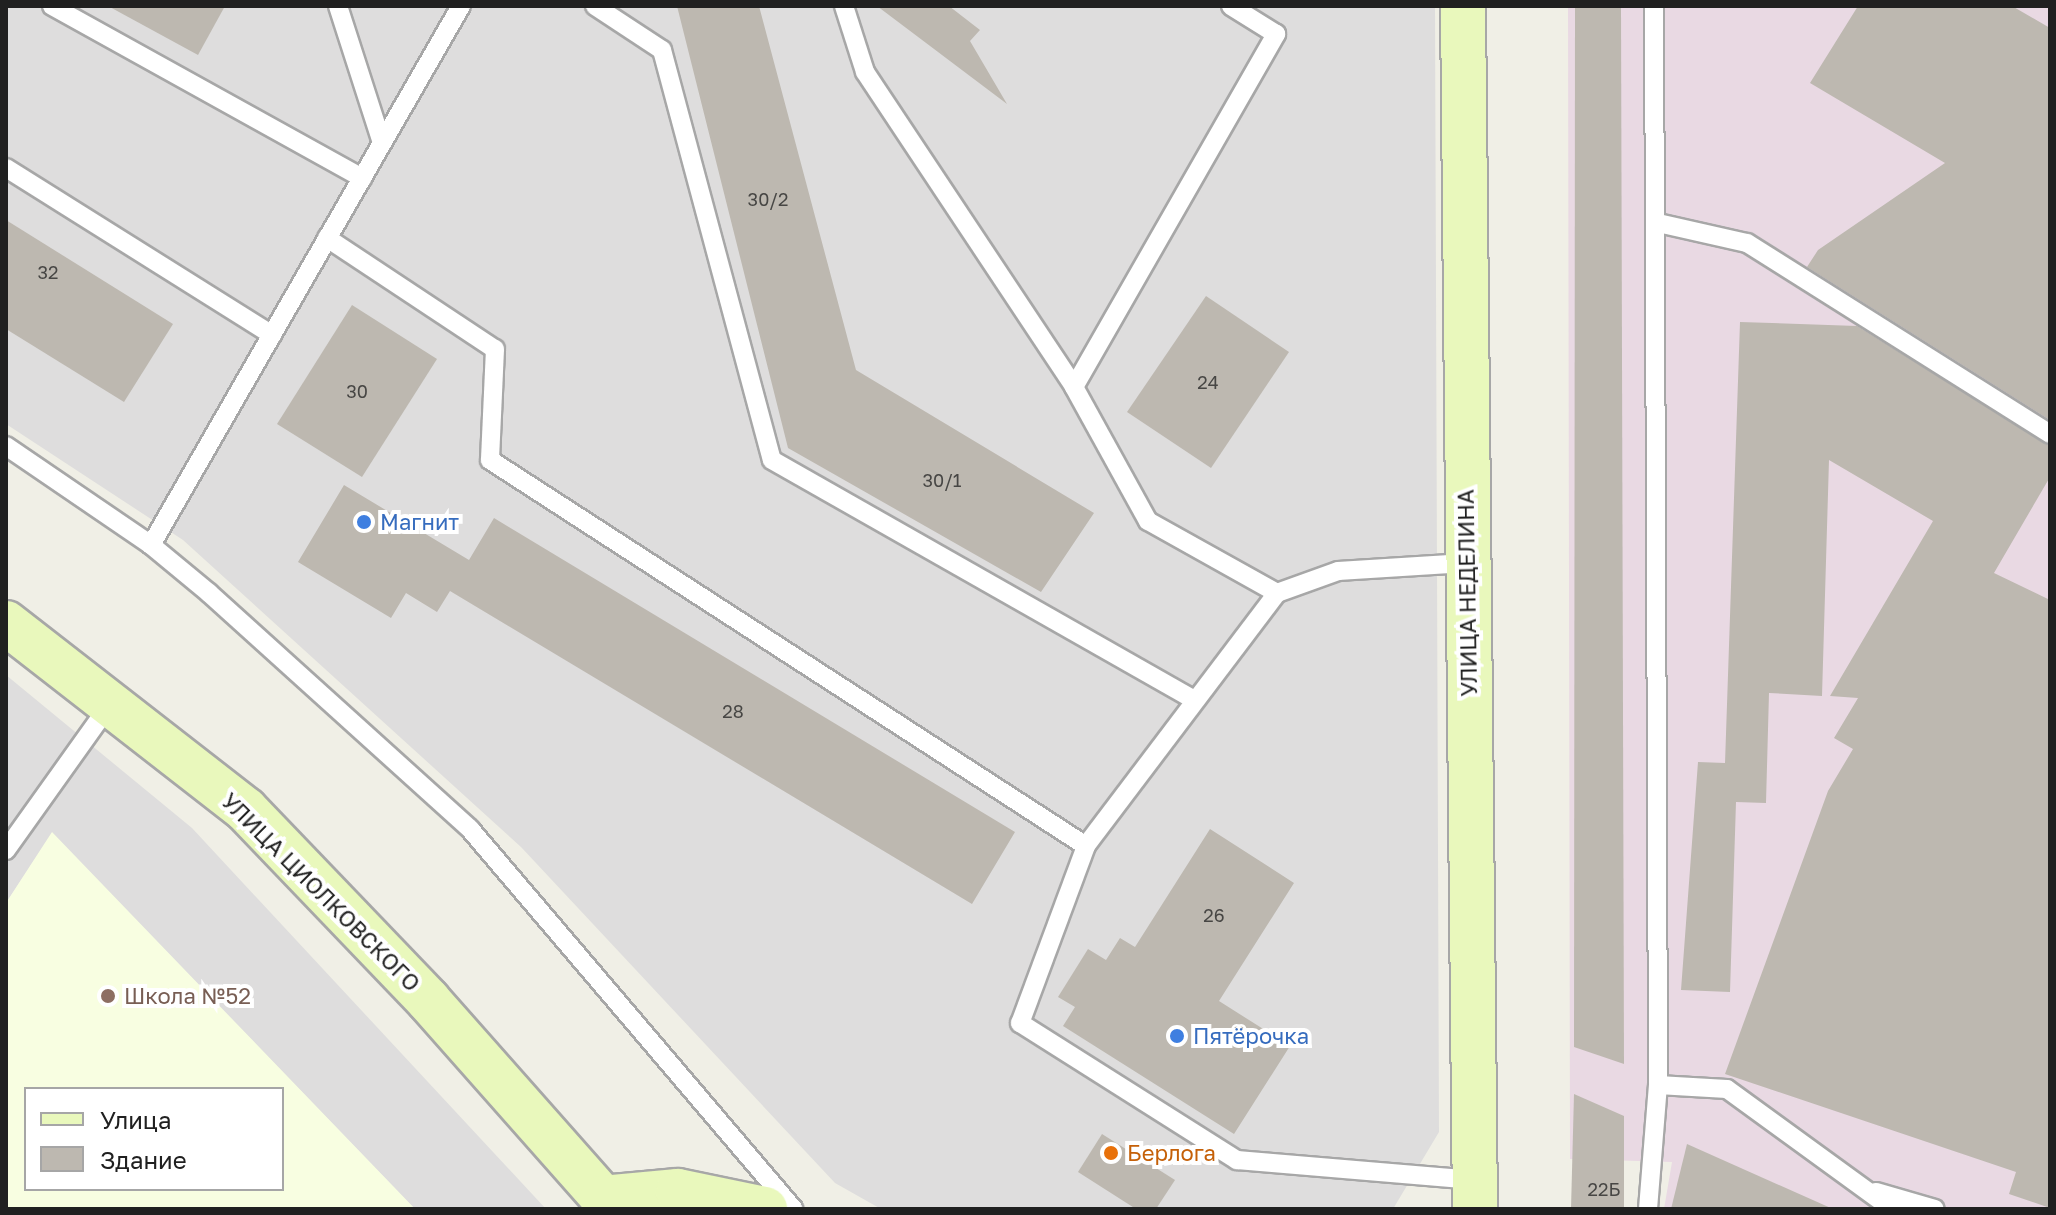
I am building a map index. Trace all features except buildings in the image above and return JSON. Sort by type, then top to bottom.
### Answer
[{"type":"street","name":"УЛИЦА НЕДЕЛИНА","points":[[1463,6],[1467,1202]]},
{"type":"street","name":"УЛИЦА ЦИОЛКОВСКОГО","points":[[6,623],[246,810],[428,1000],[608,1203],[678,1191],[765,1209]]},
{"type":"lane","points":[[52,6],[362,178]]},
{"type":"lane","points":[[338,6],[382,143]]},
{"type":"lane","points":[[151,545],[461,6]]},
{"type":"lane","points":[[595,6],[662,50],[772,460],[1194,700]]},
{"type":"lane","points":[[844,6],[865,72],[1074,387],[1148,521],[1277,593]]},
{"type":"lane","points":[[1074,387],[1276,34],[1231,6]]},
{"type":"lane","points":[[1648,1209],[1658,1085],[1658,223],[1654,6]]},
{"type":"lane","points":[[6,168],[272,335]]},
{"type":"lane","points":[[1658,223],[1747,243],[2050,434]]},
{"type":"lane","points":[[327,238],[495,349],[490,460],[1086,846]]},
{"type":"lane","points":[[6,446],[151,545],[470,829],[793,1209]]},
{"type":"lane","points":[[1466,563],[1338,571],[1277,593],[1086,846],[1020,1023],[1237,1160],[1467,1202]]},
{"type":"lane","points":[[6,850],[111,703]]},
{"type":"lane","points":[[1658,1085],[1727,1089],[1892,1209]]},
{"type":"lane","points":[[1866,1189],[1935,1209]]},
{"type":"shaded area","points":[[6,6],[1435,6],[1439,1132],[1393,1209],[881,1209],[835,1183],[521,847],[183,540],[6,424]]},
{"type":"shaded area","points":[[1568,6],[2050,6],[2050,1209],[1664,1209],[1672,1162],[1570,1159]]},
{"type":"shaded area","points":[[6,675],[192,828],[546,1209],[415,1209],[52,833],[6,903]]},
{"type":"shaded area","name":"Школа №52","points":[[52,832],[415,1209],[6,1209],[6,903]]},
{"type":"place","name":"Магнит","points":[[364,522]]},
{"type":"place","name":"Школа №52","points":[[108,996]]},
{"type":"place","name":"Пятёрочка","points":[[1177,1036]]},
{"type":"place","name":"Берлога","points":[[1111,1153]]}]
